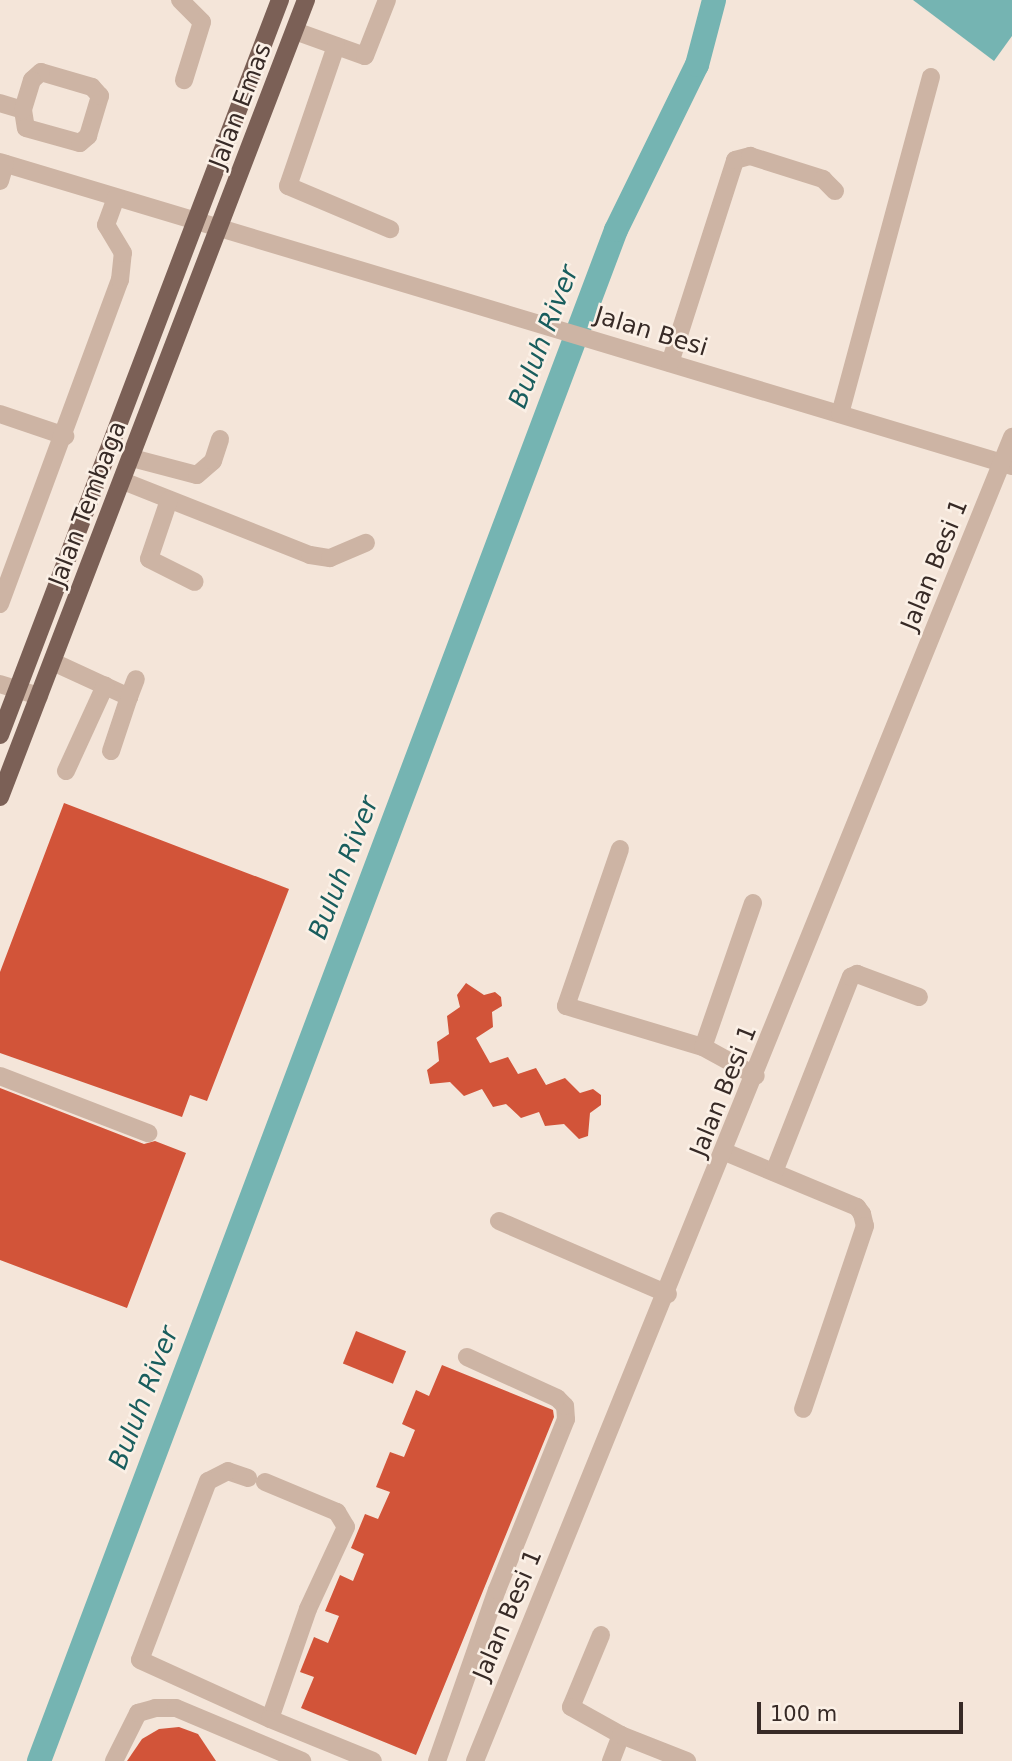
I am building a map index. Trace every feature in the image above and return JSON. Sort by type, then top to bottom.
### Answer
[{"type":"main road","name":"Jalan Emas","points":[[195,221],[281,0]]},
{"type":"main road","name":"Jalan Emas","points":[[220,229],[306,0]]},
{"type":"main road","name":"Jalan Tembaga","points":[[0,735],[195,221]]},
{"type":"main road","name":"Jalan Tembaga","points":[[0,797],[220,229]]},
{"type":"street","points":[[180,0],[202,22],[184,80]]},
{"type":"street","points":[[295,31],[368,55],[387,0]]},
{"type":"street","points":[[336,46],[288,186],[390,229]]},
{"type":"street","points":[[41,72],[92,87],[100,96],[89,136],[80,143],[26,128],[23,110],[32,80],[41,72]]},
{"type":"street","points":[[840,414],[930,77]]},
{"type":"street","points":[[0,103],[23,110]]},
{"type":"street","points":[[670,363],[735,160],[750,156],[823,178],[835,191]]},
{"type":"street","name":"Jalan Besi","points":[[2,169],[195,221],[1007,464]]},
{"type":"street","points":[[0,604],[65,436],[124,262],[106,225],[116,198]]},
{"type":"street","points":[[0,414],[65,436]]},
{"type":"street","name":"Jalan Besi 1","points":[[475,1761],[1007,464],[1012,436]]},
{"type":"street","points":[[132,458],[197,475],[213,461],[220,439]]},
{"type":"street","points":[[123,481],[310,555],[330,558],[366,543]]},
{"type":"street","points":[[169,500],[149,559],[195,582]]},
{"type":"street","points":[[53,662],[129,697]]},
{"type":"street","points":[[111,751],[136,679]]},
{"type":"street","points":[[0,684],[39,696]]},
{"type":"street","points":[[66,771],[105,686]]},
{"type":"street","points":[[620,849],[566,1006],[703,1047],[756,1076]]},
{"type":"street","points":[[703,1047],[753,903]]},
{"type":"street","points":[[774,1172],[851,977],[857,974],[919,997]]},
{"type":"street","points":[[0,1076],[148,1133]]},
{"type":"street","points":[[725,1152],[857,1207],[865,1226],[803,1409]]},
{"type":"street","points":[[499,1221],[668,1294]]},
{"type":"street","points":[[437,1761],[497,1590],[566,1419],[565,1406],[557,1398],[467,1357]]},
{"type":"street","points":[[270,1719],[307,1609],[346,1527],[338,1512],[228,1471],[208,1481],[140,1660],[270,1719],[373,1761]]},
{"type":"street","points":[[601,1635],[570,1707],[621,1735],[687,1761]]},
{"type":"street","points":[[114,1761],[138,1713],[155,1707],[176,1708],[302,1761]]},
{"type":"street","points":[[614,1760],[621,1735]]},
{"type":"water","points":[[913,0],[1012,0],[1012,36],[994,61]]},
{"type":"building","points":[[64,803],[289,889],[207,1101],[190,1095],[182,1117],[0,1053],[0,972]]},
{"type":"building","points":[[466,983],[484,995],[495,992],[501,997],[502,1006],[492,1012],[493,1027],[476,1038],[490,1063],[508,1057],[518,1074],[536,1068],[546,1085],[565,1078],[580,1093],[593,1089],[601,1095],[601,1105],[590,1113],[588,1136],[579,1139],[564,1124],[545,1126],[539,1112],[521,1118],[506,1104],[493,1107],[482,1089],[464,1096],[450,1082],[430,1084],[427,1070],[439,1061],[437,1042],[449,1034],[447,1016],[460,1007],[457,995]]},
{"type":"building","points":[[0,1088],[144,1144],[155,1141],[186,1153],[127,1308],[0,1260]]},
{"type":"building","points":[[356,1331],[406,1351],[393,1384],[343,1363]]},
{"type":"building","points":[[442,1365],[553,1410],[554,1417],[416,1755],[301,1708],[314,1677],[300,1672],[314,1637],[328,1643],[339,1616],[325,1611],[340,1575],[353,1581],[364,1554],[351,1548],[365,1514],[378,1519],[390,1492],[376,1487],[390,1452],[404,1457],[415,1430],[402,1424],[416,1390],[429,1396]]},
{"type":"building","points":[[179,1727],[198,1734],[216,1761],[127,1761],[142,1739],[159,1729]]},
{"type":"waterway","name":"Buluh River","points":[[39,1761],[616,230],[697,65],[714,0]]}]
